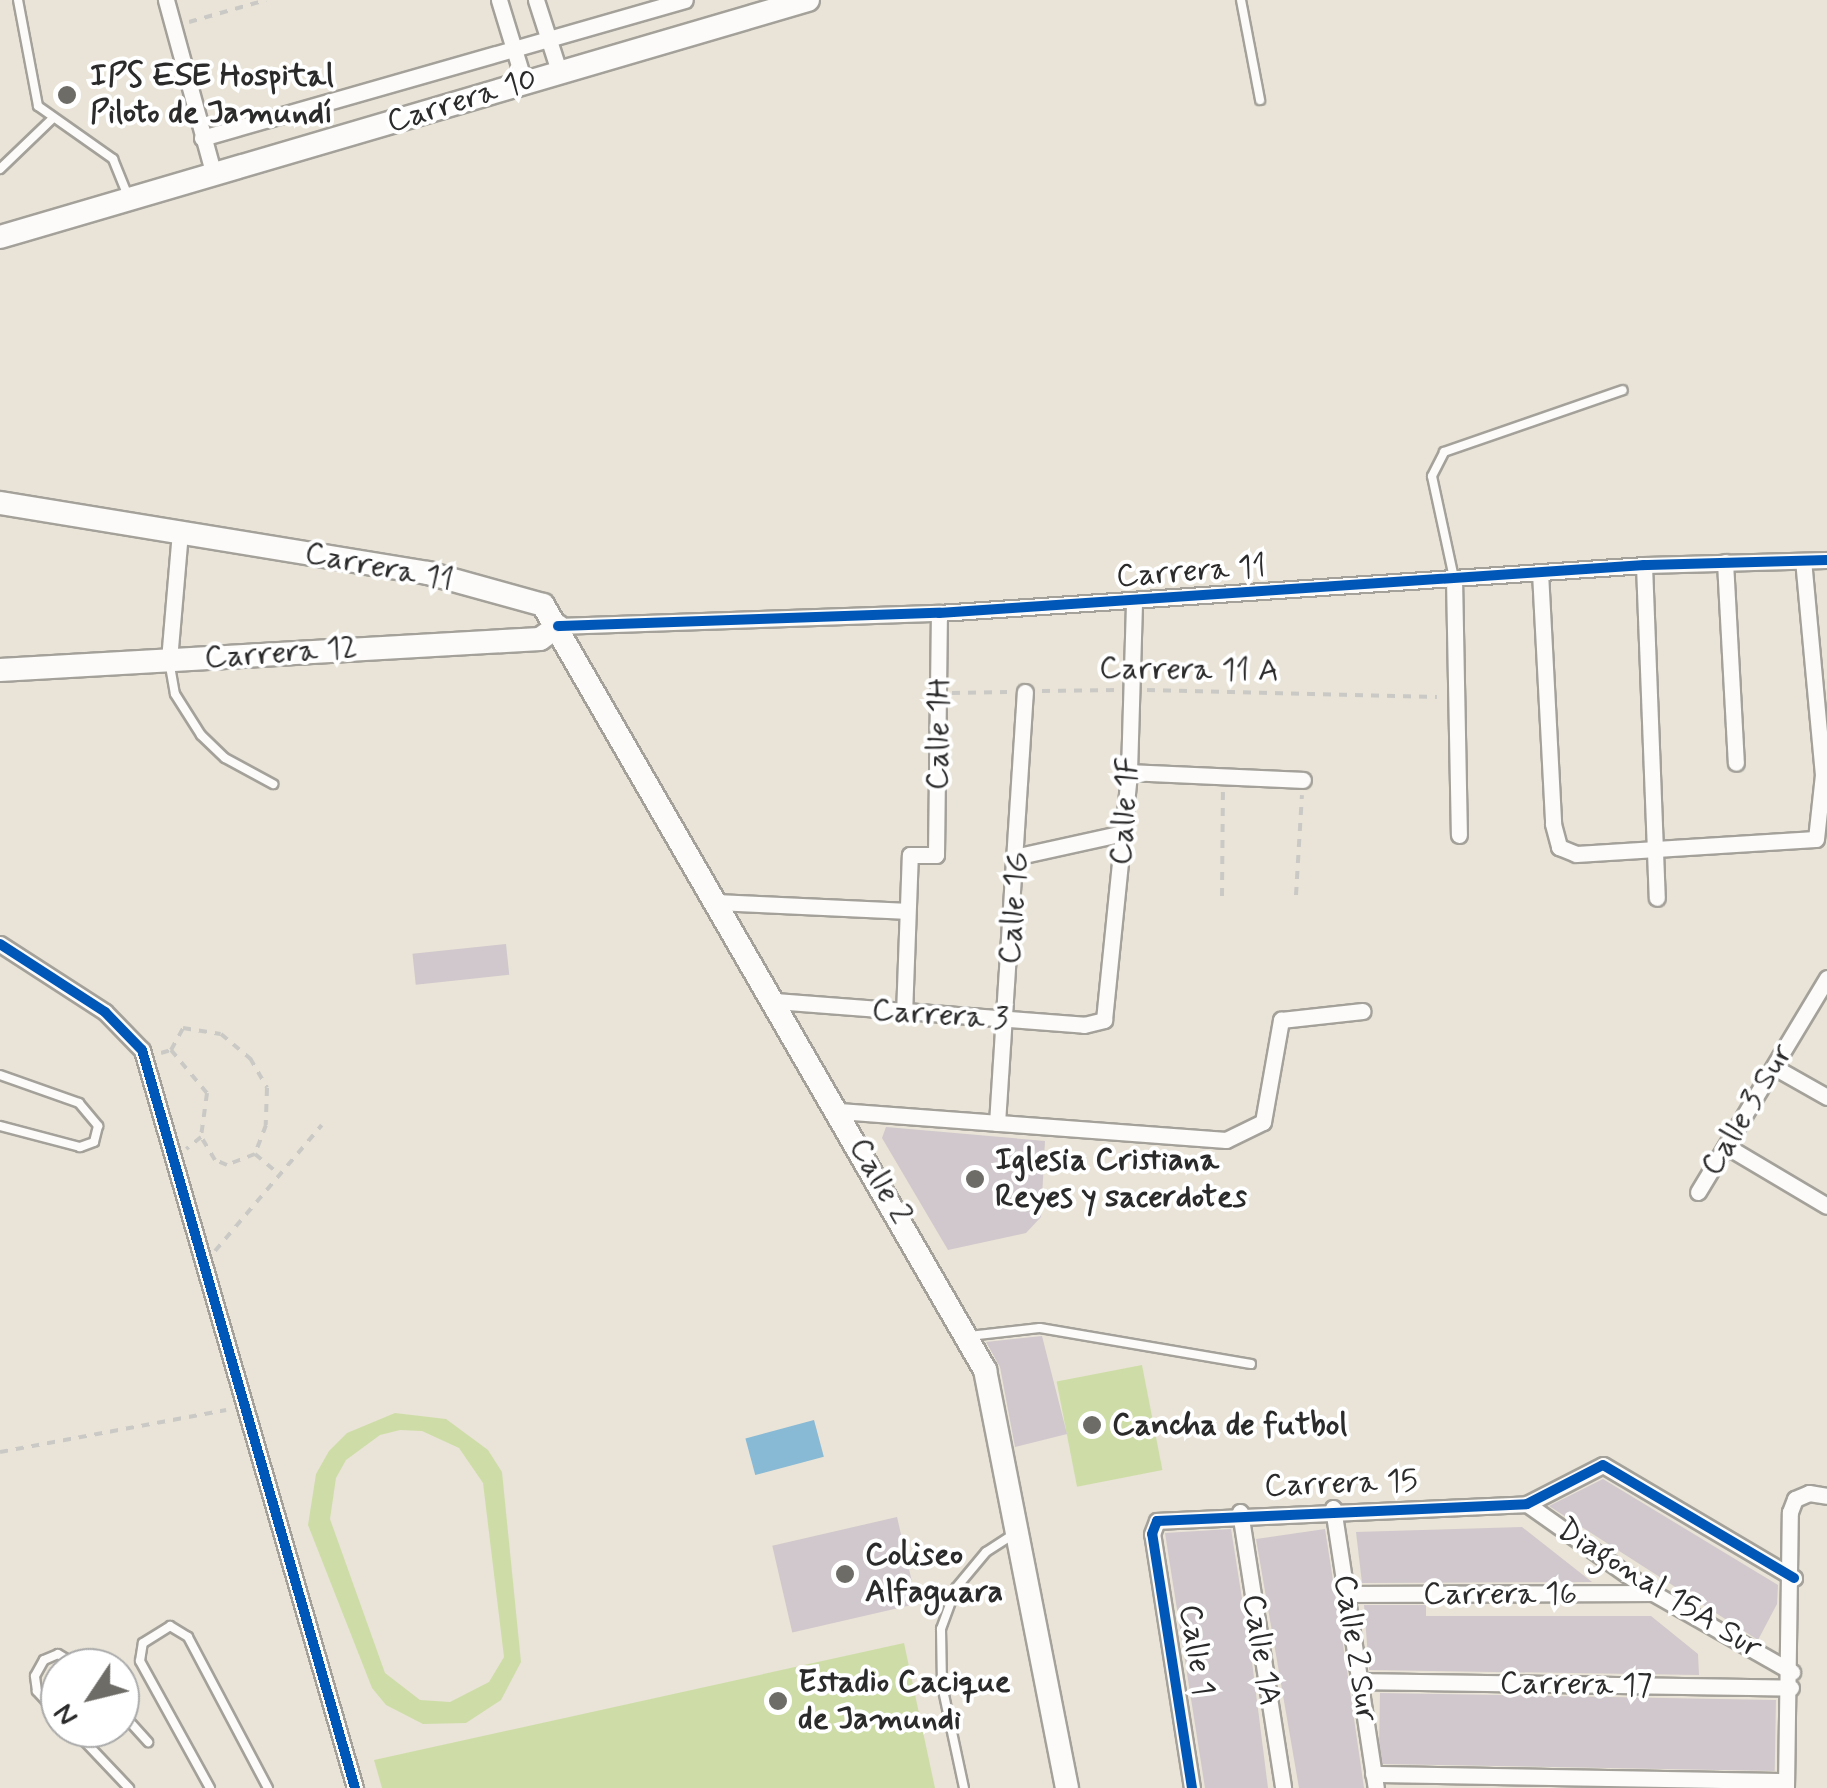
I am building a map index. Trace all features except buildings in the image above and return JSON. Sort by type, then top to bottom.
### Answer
[{"type":"main road","name":"Carrera 10","points":[[0,237],[808,0]]},
{"type":"main road","name":"Carrera 11","points":[[0,502],[428,574],[543,605],[558,626]]},
{"type":"main road","name":"Carrera 12","points":[[0,670],[540,640],[558,626]]},
{"type":"main road","name":"Calle 2","points":[[558,626],[954,1309],[985,1370],[1066,1788]]},
{"type":"street","points":[[166,0],[214,176]]},
{"type":"street","points":[[498,0],[524,82]]},
{"type":"street","points":[[536,0],[559,71]]},
{"type":"street","points":[[202,138],[685,0]]},
{"type":"street","points":[[168,660],[180,532]]},
{"type":"street","points":[[1540,572],[1559,847],[1576,854],[1816,839],[1823,775],[1803,560]]},
{"type":"street","name":"Carrera 11","points":[[558,626],[939,613],[1644,565],[1827,560]]},
{"type":"street","points":[[1726,562],[1736,763]]},
{"type":"street","points":[[1644,565],[1657,898]]},
{"type":"street","points":[[1454,578],[1459,835]]},
{"type":"street","name":"Calle 1F","points":[[1104,1020],[1129,772],[1134,601]]},
{"type":"street","name":"Calle 1H","points":[[907,911],[910,854],[936,855],[941,694],[939,613]]},
{"type":"street","name":"Calle 1G","points":[[997,1123],[1019,856],[1025,692]]},
{"type":"street","points":[[1129,772],[1303,780]]},
{"type":"street","points":[[1019,856],[1124,832]]},
{"type":"street","points":[[718,902],[907,911],[904,1014]]},
{"type":"street","points":[[0,944],[105,1012],[142,1050],[355,1788]]},
{"type":"street","name":"Calle 3 Sur","points":[[1698,1192],[1825,987]]},
{"type":"street","name":"Carrera 3","points":[[775,1001],[1084,1025],[1104,1020]]},
{"type":"street","points":[[838,1110],[1226,1140],[1249,1134],[1263,1122],[1276,1025],[1363,1011]]},
{"type":"street","points":[[1774,1066],[1827,1097]]},
{"type":"street","points":[[1726,1146],[1827,1206]]},
{"type":"street","points":[[1527,1504],[1603,1464],[1794,1578]]},
{"type":"street","points":[[1374,1781],[1786,1784],[1795,1499],[1827,1496]]},
{"type":"street","name":"Carrera 15","points":[[1157,1521],[1240,1512],[1527,1504]]},
{"type":"street","name":"Diagonal 15A Sur","points":[[1527,1504],[1653,1593],[1791,1680]]},
{"type":"street","name":"Calle 2 Sur","points":[[1333,1508],[1374,1781]]},
{"type":"street","name":"Calle 1A","points":[[1240,1512],[1283,1788]]},
{"type":"street","name":"Calle 1","points":[[1157,1521],[1152,1534],[1192,1788]]},
{"type":"street","name":"Carrera 16","points":[[1347,1594],[1653,1593]]},
{"type":"street","name":"Carrera 17","points":[[1361,1681],[1791,1680]]},
{"type":"lane","points":[[18,0],[38,106],[51,120],[113,159],[129,200]]},
{"type":"lane","points":[[1241,0],[1260,100]]},
{"type":"lane","points":[[0,168],[51,120]]},
{"type":"lane","points":[[1454,578],[1432,476],[1444,452],[1623,390]]},
{"type":"lane","points":[[168,660],[175,694],[201,735],[225,758],[273,784]]},
{"type":"lane","points":[[0,1075],[79,1103],[98,1126],[94,1142],[80,1147],[0,1126]]},
{"type":"lane","points":[[968,1336],[1040,1328],[1251,1364]]},
{"type":"lane","points":[[964,1788],[942,1685],[942,1630],[956,1588],[986,1552],[1018,1531]]},
{"type":"lane","points":[[210,1788],[140,1661],[143,1644],[170,1626],[188,1637],[268,1788]]},
{"type":"lane","points":[[40,1667],[35,1676],[40,1695]]},
{"type":"lane","points":[[140,1733],[148,1742]]},
{"type":"lane","points":[[91,1748],[130,1788]]},
{"type":"path","points":[[174,27],[266,0]]},
{"type":"path","points":[[1222,896],[1223,776]]},
{"type":"path","points":[[1296,895],[1303,780]]},
{"type":"path","points":[[192,1026],[221,1034],[250,1058],[268,1088],[268,1105],[254,1154],[227,1165],[215,1160],[201,1137],[207,1093],[171,1050],[173,1037],[192,1026]]},
{"type":"path","points":[[159,1054],[171,1050]]},
{"type":"path","points":[[204,1264],[322,1125]]},
{"type":"path","points":[[186,1149],[201,1137]]},
{"type":"path","points":[[254,1154],[279,1174]]},
{"type":"path","points":[[0,1452],[242,1406]]},
{"type":"green space","points":[[1142,1365],[1162,1470],[1077,1487],[1057,1382]]},
{"type":"green space","points":[[395,1413],[446,1419],[488,1450],[502,1472],[521,1662],[501,1700],[466,1723],[423,1724],[386,1705],[372,1688],[308,1525],[316,1474],[329,1451],[347,1433]],"holes":[[[400,1430],[422,1431],[459,1448],[483,1483],[504,1657],[489,1682],[450,1702],[420,1700],[385,1673],[330,1519],[336,1478],[346,1460],[380,1435]]]},
{"type":"green space","name":"Estadio Cacique de Jamundi","points":[[904,1643],[935,1788],[382,1788],[374,1760]]},
{"type":"water","points":[[814,1420],[824,1457],[755,1475],[745,1438]]},
{"type":"cycle path","points":[[558,626],[939,613],[1644,565],[1827,560]]},
{"type":"cycle path","points":[[0,944],[105,1012],[142,1050],[355,1788]]},
{"type":"cycle path","points":[[1192,1788],[1152,1534],[1157,1521],[1527,1504],[1603,1465],[1794,1578]]},
{"type":"place","name":"IPS ESE Hospital Piloto de Jamundí","points":[[67,95]]},
{"type":"place","name":"Iglesia Cristiana Reyes y sacerdotes","points":[[975,1179]]},
{"type":"place","name":"Cancha de futbol","points":[[1092,1425]]},
{"type":"place","name":"Coliseo Alfaguara","points":[[845,1574]]},
{"type":"place","name":"Estadio Cacique de Jamundi","points":[[778,1701]]}]
